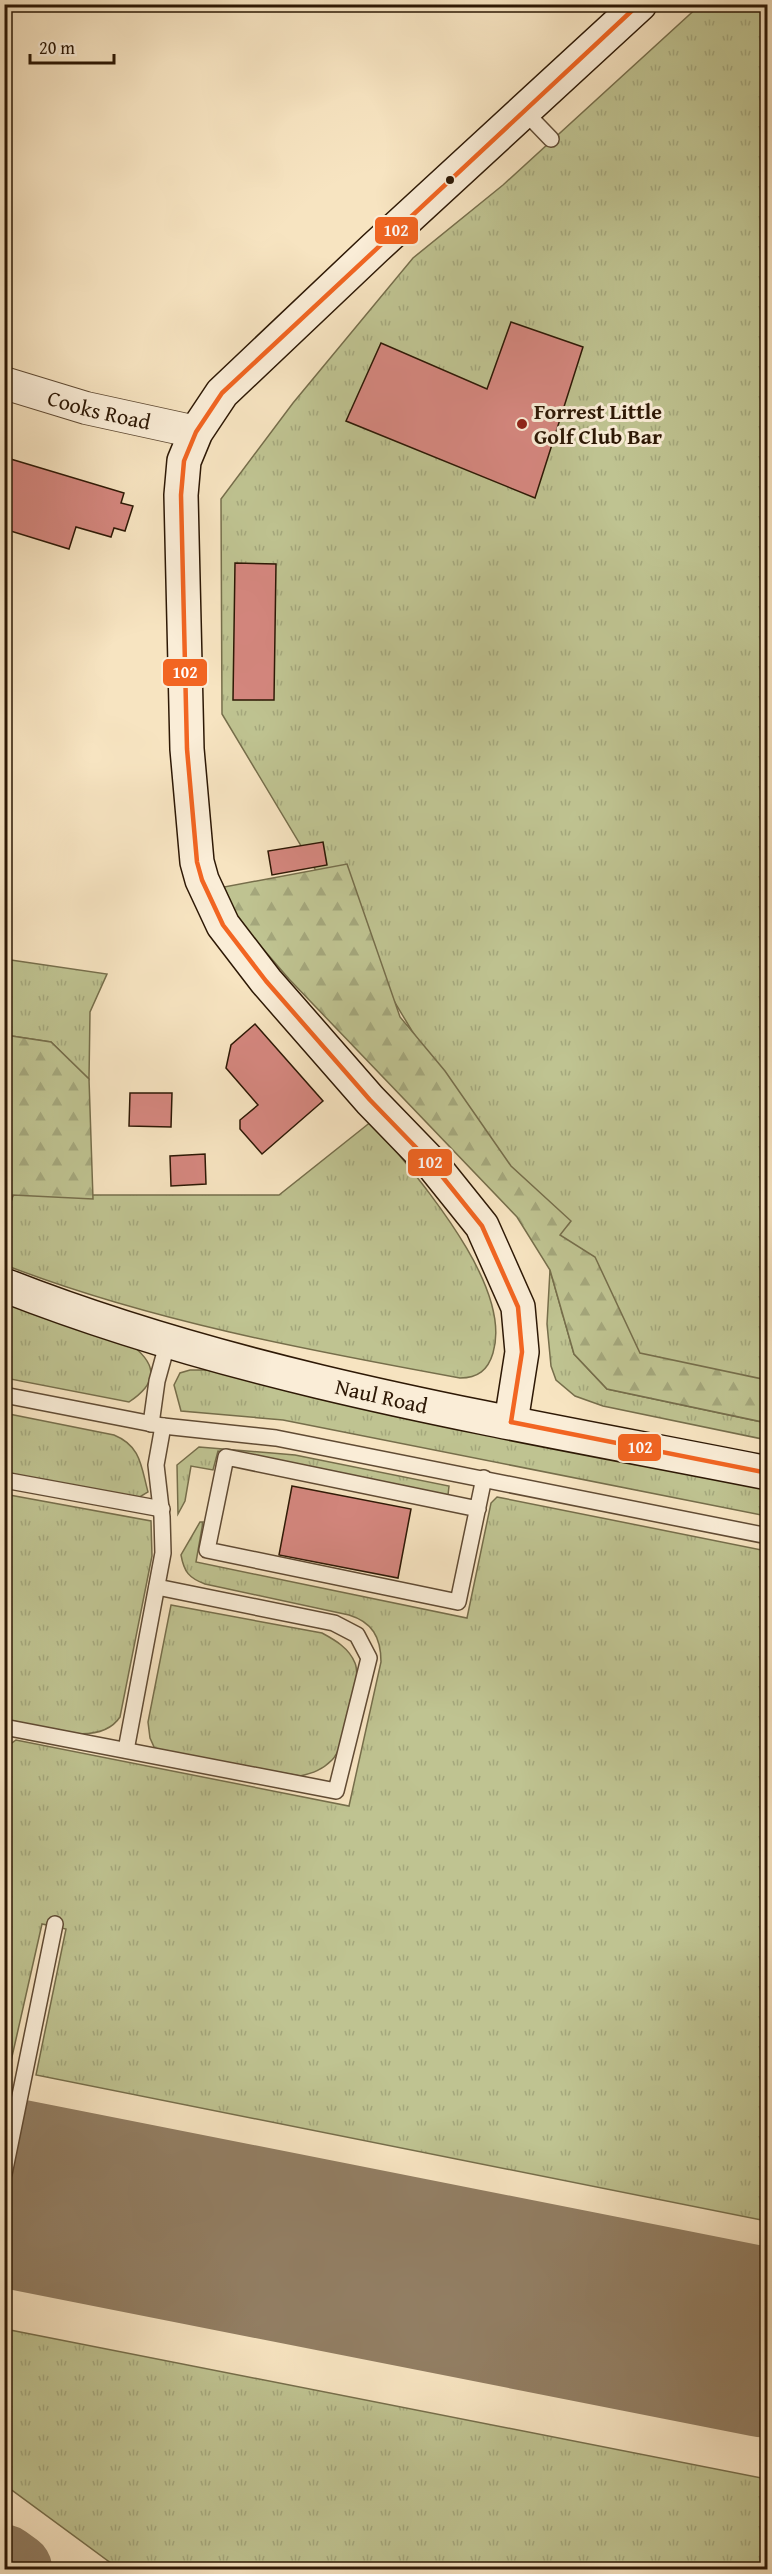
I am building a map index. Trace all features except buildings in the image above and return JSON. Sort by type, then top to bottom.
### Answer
[{"type":"street","points":[[511,1422],[522,1352],[518,1307],[482,1226],[433,1165],[370,1100],[266,981],[223,925],[202,880],[195,852],[187,748],[181,495],[184,461],[196,432],[222,393],[640,4]]},
{"type":"street","name":"Cooks Road","points":[[4,383],[86,408],[196,432]]},
{"type":"street","name":"Naul Road","points":[[4,1285],[73,1312],[168,1341],[327,1382],[511,1422],[768,1473]]},
{"type":"lane","points":[[524,111],[551,139]]},
{"type":"lane","points":[[126,1750],[164,1553],[162,1509],[156,1465],[157,1381],[168,1341]]},
{"type":"lane","points":[[4,1395],[157,1425],[276,1438],[768,1536]]},
{"type":"lane","points":[[478,1509],[226,1457],[207,1550],[458,1602],[478,1509],[484,1478]]},
{"type":"lane","points":[[4,1480],[162,1509]]},
{"type":"lane","points":[[4,1727],[336,1791],[369,1658],[357,1635],[334,1623],[157,1587]]},
{"type":"lane","points":[[4,2174],[55,1924]]},
{"type":"green space","points":[[700,5],[767,5],[767,1388],[633,1359],[412,1031],[222,714],[221,499],[293,403],[413,258],[503,185]]},
{"type":"green space","points":[[347,864],[400,1017],[445,1071],[511,1166],[571,1221],[560,1235],[595,1257],[640,1353],[767,1380],[767,1423],[607,1389],[574,1354],[550,1270],[517,1217],[289,979],[238,920],[224,887]]},
{"type":"green space","points":[[4,959],[107,974],[90,1012],[89,1079],[51,1042],[5,1035]]},
{"type":"green space","points":[[5,1035],[51,1042],[89,1079],[93,1199],[13,1195],[5,1223]]},
{"type":"green space","points":[[372,1121],[434,1199],[456,1231],[475,1263],[489,1295],[496,1325],[493,1353],[488,1364],[477,1375],[460,1378],[230,1332],[116,1302],[5,1265],[5,1223],[13,1195],[279,1195]]},
{"type":"green space","points":[[550,1270],[574,1354],[607,1389],[767,1423],[767,1440],[603,1406],[575,1396],[556,1380],[551,1366],[547,1324]]},
{"type":"green space","points":[[4,1302],[133,1346],[147,1361],[150,1368],[151,1375],[145,1389],[129,1402],[5,1378]]},
{"type":"green space","points":[[190,1370],[216,1370],[767,1489],[767,1516],[283,1420],[181,1411],[174,1385],[180,1373]]},
{"type":"green space","points":[[4,1413],[114,1435],[135,1451],[148,1492],[133,1501],[5,1478]]},
{"type":"green space","points":[[199,1447],[295,1455],[449,1486],[448,1495],[218,1451],[213,1470],[191,1466],[185,1501],[178,1514],[177,1465]]},
{"type":"green space","points":[[4,1494],[151,1521],[152,1556],[120,1717],[110,1727],[83,1734],[67,1733],[5,1719]]},
{"type":"green space","points":[[497,1497],[767,1551],[767,2221],[36,2075],[66,1929],[42,1924],[9,2070],[5,2069],[5,1748],[16,1740],[349,1806],[381,1662],[381,1653],[374,1632],[364,1622],[349,1615],[205,1584],[188,1574],[181,1555],[200,1522],[203,1522],[196,1562],[467,1618],[491,1503]]},
{"type":"green space","points":[[171,1605],[322,1633],[345,1649],[355,1663],[356,1684],[347,1728],[332,1760],[317,1771],[300,1776],[155,1749],[150,1738],[148,1722]]},
{"type":"green space","points":[[5,2329],[767,2479],[767,2569],[119,2569],[5,2485]]},
{"type":"taxiway","points":[[4,2562],[15,2570]]},
{"type":"runway","points":[[4,2192],[768,2343]]},
{"type":"transit line","name":"102","points":[[511,1422],[522,1352],[518,1307],[482,1226],[433,1165],[370,1100],[266,981],[223,925],[202,880],[197,862],[187,749],[181,495],[184,461],[196,432],[222,393],[639,4]]},
{"type":"transit line","name":"102","points":[[511,1422],[768,1473]]},
{"type":"place","name":"Forrest Little Golf Club Bar","points":[[522,424]]}]
